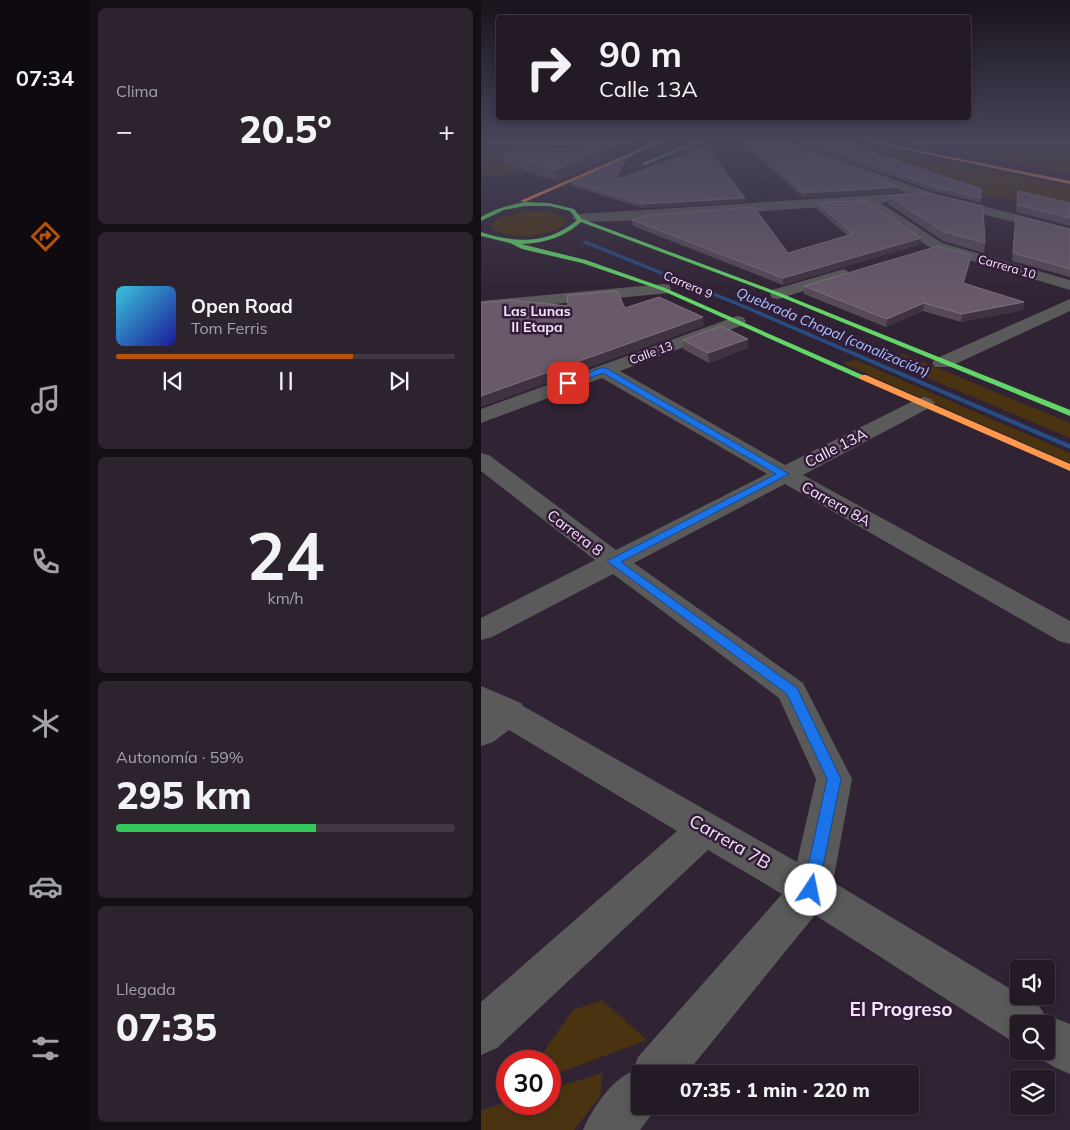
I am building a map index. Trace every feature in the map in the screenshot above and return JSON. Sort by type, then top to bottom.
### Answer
[{"type":"main road","points":[[481,220],[500,209],[541,194]]},
{"type":"main road","points":[[481,234],[495,240],[510,241],[551,238],[567,233],[576,227],[577,216],[574,195]]},
{"type":"main road","name":"Carrera 9","points":[[512,206],[550,204],[778,294],[942,363],[1070,413]]},
{"type":"main road","points":[[481,207],[500,209]]},
{"type":"main road","name":"Carrera 9","points":[[510,241],[524,248],[584,261],[663,289],[1070,468]]},
{"type":"street","points":[[921,194],[1070,232]]},
{"type":"street","points":[[577,216],[632,217],[927,196]]},
{"type":"street","name":"Carrera 10","points":[[868,200],[937,246],[1070,285]]},
{"type":"street","points":[[918,252],[937,246]]},
{"type":"street","points":[[778,294],[862,269]]},
{"type":"street","points":[[481,306],[663,289]]},
{"type":"street","points":[[942,363],[1070,304]]},
{"type":"street","name":"Calle 13","points":[[481,416],[737,321]]},
{"type":"street","name":"Carrera 8A","points":[[603,370],[1070,634]]},
{"type":"street","name":"Calle 13A","points":[[481,630],[924,403]]},
{"type":"street","name":"Carrera 8","points":[[481,460],[613,561],[792,691],[834,779],[811,890]]},
{"type":"street","name":"Carrera 7B","points":[[490,715],[705,828],[811,890],[1012,1015]]},
{"type":"street","points":[[481,1032],[705,828]]},
{"type":"street","points":[[663,1065],[811,890]]},
{"type":"street","points":[[1055,1042],[1070,1051]]},
{"type":"street","points":[[608,1130],[631,1103]]},
{"type":"shaded area","points":[[980,194],[1070,194],[1070,209],[1021,200],[990,197]]},
{"type":"shaded area","points":[[526,211],[548,211],[566,219],[566,223],[551,232],[531,235],[510,235],[493,230],[491,224],[498,218]]},
{"type":"shaded area","points":[[904,354],[1070,423],[1070,438],[881,358]]},
{"type":"shaded area","points":[[856,360],[1070,453],[1070,463],[842,363]]},
{"type":"shaded area","points":[[602,1000],[647,1040],[561,1072],[561,1050],[545,1050],[573,1010]]},
{"type":"shaded area","points":[[603,1073],[600,1097],[574,1130],[481,1130],[481,1110],[496,1105],[496,1115],[561,1115],[561,1086]]},
{"type":"building","points":[[609,194],[742,194],[745,198],[643,204]]},
{"type":"building","points":[[931,194],[983,206],[985,243],[944,232],[888,196]]},
{"type":"building","points":[[964,194],[981,194],[981,198]]},
{"type":"building","points":[[1018,194],[1030,194],[1070,203],[1070,218],[1017,205]]},
{"type":"building","points":[[865,200],[921,238],[783,278],[632,220],[649,215],[754,207],[788,253],[853,234],[817,203]]},
{"type":"building","points":[[1016,216],[1070,230],[1070,269],[1013,253]]},
{"type":"building","points":[[938,246],[971,255],[963,283],[1024,302],[962,314],[924,303],[887,319],[804,286]]},
{"type":"building","points":[[617,291],[625,308],[659,297],[703,317],[481,396],[481,303],[511,300],[568,306],[567,295]]},
{"type":"building","points":[[721,326],[748,339],[708,353],[683,340]]},
{"type":"waterway","name":"Quebrada Chapal (canalización)","points":[[585,242],[738,304],[1070,447]]},
{"type":"traffic: fast","points":[[481,219],[491,213],[513,206],[537,204],[572,210],[580,220],[559,235],[533,242],[506,241],[481,234]]},
{"type":"traffic: fast","points":[[580,220],[778,294],[1070,413]]},
{"type":"traffic: fast","points":[[510,241],[524,248],[584,261],[663,289],[863,377]]},
{"type":"traffic: slow","points":[[523,201],[540,194]]},
{"type":"traffic: slow","points":[[863,377],[1070,468]]},
{"type":"district","name":"Las Lunas II Etapa","points":[[537,320]]},
{"type":"district","name":"El Progreso","points":[[901,1009]]},
{"type":"route","points":[[568,383],[603,370],[784,474],[613,561],[792,691],[834,779],[811,890]]}]
